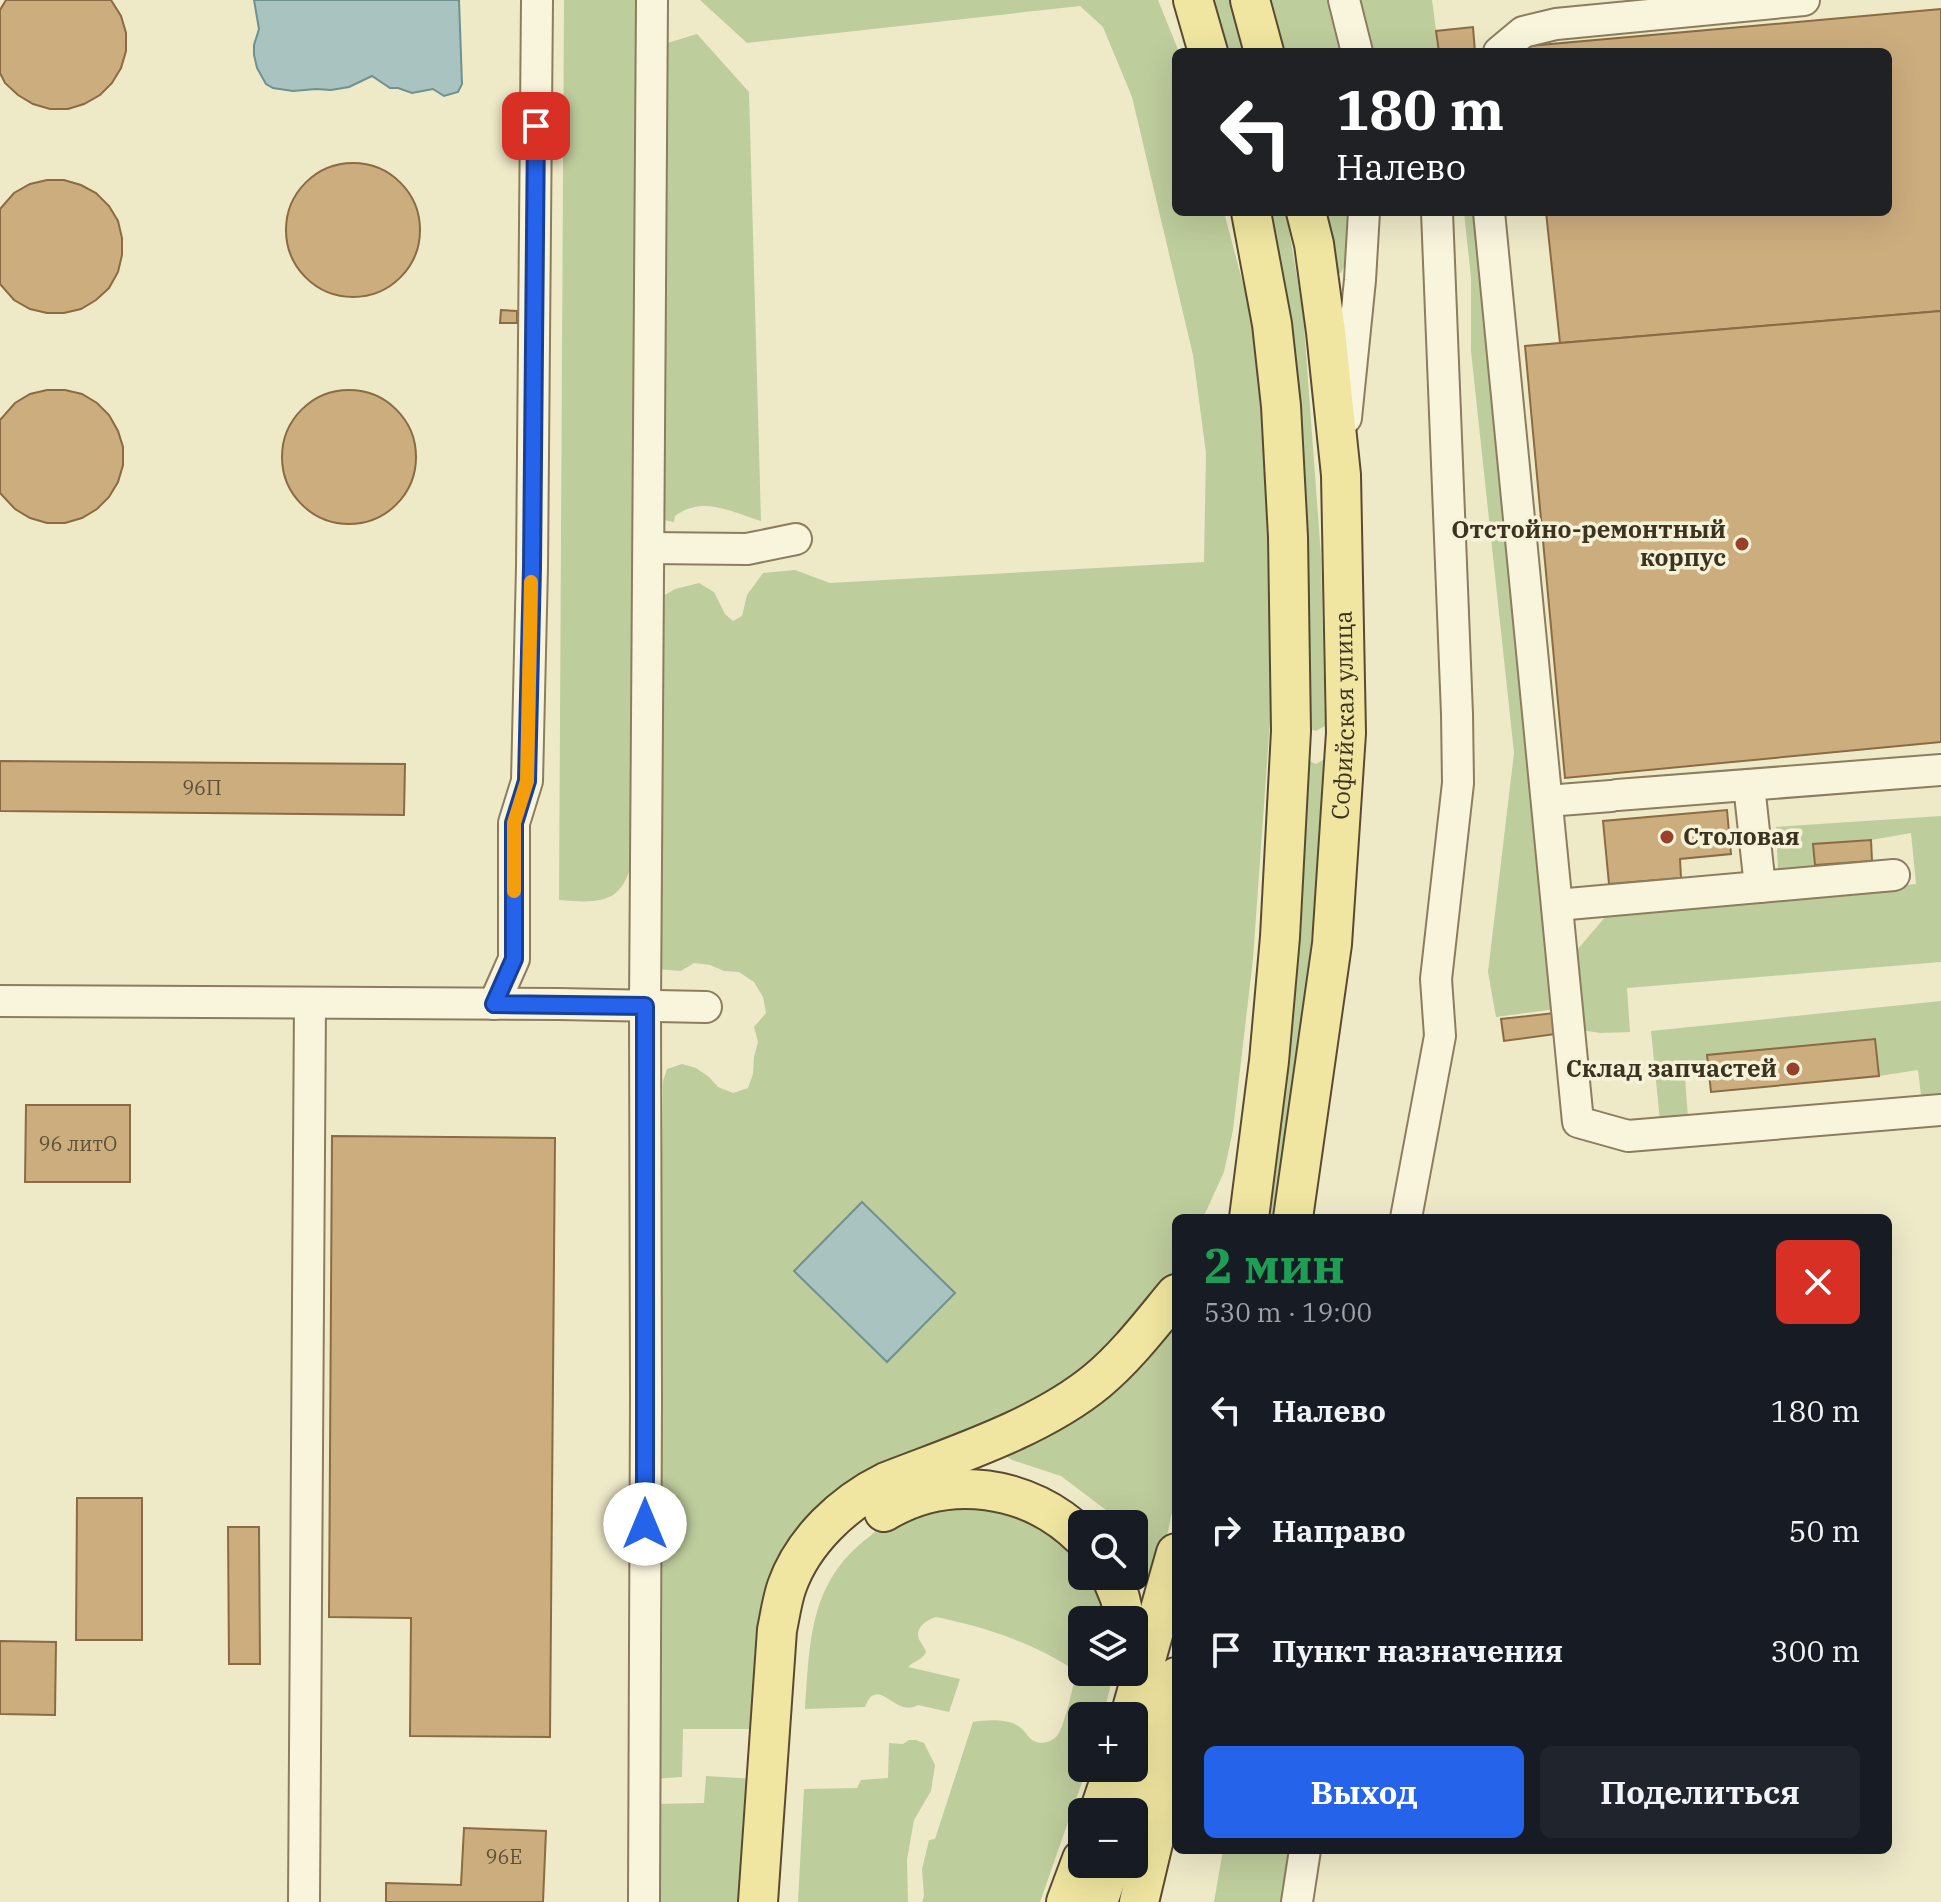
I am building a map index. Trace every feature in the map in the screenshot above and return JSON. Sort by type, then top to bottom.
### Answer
[{"type":"main road","points":[[1193,0],[1207,48]]},
{"type":"main road","points":[[1250,0],[1263,48]]},
{"type":"main road","points":[[1250,1214],[1269,1061],[1280,937],[1291,731],[1288,537],[1281,406],[1272,324],[1252,216]]},
{"type":"main road","name":"Софийская улица","points":[[1294,1214],[1332,944],[1346,733],[1341,475],[1326,332],[1307,216]]},
{"type":"main road","points":[[1291,731],[1300,740],[1312,745],[1337,741],[1346,733]]},
{"type":"main road","points":[[1225,1214],[1235,1190],[1247,1127],[1269,1061]]},
{"type":"main road","points":[[758,1902],[777,1630],[787,1586],[802,1554],[849,1505],[868,1491],[1000,1438],[1061,1405],[1095,1382],[1122,1358],[1172,1299]]},
{"type":"main road","points":[[781,1902],[798,1642],[805,1610],[826,1563],[871,1520],[897,1504],[961,1488],[1012,1494],[1034,1503],[1068,1525]]},
{"type":"main road","points":[[1134,1702],[1172,1567]]},
{"type":"main road","points":[[1134,1798],[1172,1688]]},
{"type":"main road","points":[[1139,1902],[1172,1763]]},
{"type":"main road","points":[[1066,1902],[1075,1878]]},
{"type":"main road","points":[[1098,1902],[1106,1878]]},
{"type":"street","points":[[494,1004],[514,959],[514,823],[527,781],[537,0]]},
{"type":"street","points":[[644,1902],[645,1006],[652,0]]},
{"type":"street","points":[[1175,0],[1207,48]]},
{"type":"street","points":[[1344,0],[1356,48]]},
{"type":"street","points":[[1504,48],[1523,32],[1556,24],[1804,0]]},
{"type":"street","points":[[1341,475],[1364,216]]},
{"type":"street","points":[[1407,1214],[1440,1036],[1436,979],[1458,783],[1437,216]]},
{"type":"street","points":[[1489,216],[1578,1122],[1628,1136],[1941,1110]]},
{"type":"street","points":[[649,548],[747,549],[796,539]]},
{"type":"street","points":[[1547,801],[1941,770]]},
{"type":"street","points":[[1749,785],[1760,887]]},
{"type":"street","points":[[1557,905],[1894,875]]},
{"type":"street","points":[[0,1001],[706,1007]]},
{"type":"street","points":[[304,1902],[310,1003]]},
{"type":"street","points":[[1297,1902],[1304,1854]]},
{"type":"green space","points":[[564,0],[637,0],[636,846],[621,888],[613,895],[592,901],[559,900]]},
{"type":"green space","points":[[700,0],[1158,0],[1177,48],[1172,48],[1172,216],[1225,216],[1254,325],[1265,427],[1271,707],[1253,959],[1233,1130],[1224,1172],[1205,1214],[1172,1214],[1172,1278],[1160,1299],[1080,1381],[818,1515],[758,1729],[683,1729],[682,1777],[653,1779],[663,1081],[667,1069],[682,1064],[696,1068],[718,1087],[733,1093],[748,1088],[758,1042],[754,1027],[766,1013],[763,997],[754,982],[739,972],[694,963],[681,971],[656,969],[658,599],[675,589],[699,583],[714,592],[725,614],[733,621],[742,616],[747,595],[763,573],[795,570],[830,583],[1204,562],[1206,453],[1193,355],[1132,97],[1103,27],[1080,6],[747,43]]},
{"type":"green space","points":[[1211,0],[1231,0],[1245,48],[1224,48]]},
{"type":"green space","points":[[1272,0],[1333,0],[1345,48],[1284,48]]},
{"type":"green space","points":[[1353,0],[1432,0],[1438,48],[1361,48]]},
{"type":"green space","points":[[697,34],[749,92],[761,521],[707,506],[686,510],[675,516],[674,522],[664,520],[664,44]]},
{"type":"green space","points":[[1266,216],[1287,216],[1303,312],[1321,556],[1325,726],[1316,731],[1307,728],[1294,362],[1289,306]]},
{"type":"green space","points":[[1327,216],[1350,216],[1344,266],[1341,273],[1333,274]]},
{"type":"green space","points":[[1464,216],[1477,216],[1556,1009],[1496,1017],[1488,972],[1514,753],[1471,351],[1471,278]]},
{"type":"green space","points":[[1326,758],[1294,1108],[1277,1214],[1261,1214],[1305,759],[1316,764]]},
{"type":"green space","points":[[1941,816],[1941,962],[1627,988],[1630,1032],[1580,1030],[1571,957],[1606,916],[1916,884],[1911,833],[1871,840],[1814,844],[1815,865],[1778,870],[1776,827]]},
{"type":"green space","points":[[1941,1001],[1941,1101],[1922,1103],[1918,1070],[1879,1076],[1874,1039],[1708,1055],[1708,1063],[1684,1065],[1688,1117],[1660,1121],[1651,1031]]},
{"type":"green space","points":[[1172,1315],[1172,1512],[1158,1579],[1148,1578],[1148,1510],[1106,1510],[1061,1476],[1004,1455]]},
{"type":"green space","points":[[940,1503],[1006,1508],[1065,1538],[1068,1542],[1068,1590],[1099,1590],[1106,1606],[1068,1606],[1068,1666],[1009,1637],[936,1617],[919,1629],[918,1637],[926,1652],[908,1667],[960,1679],[949,1712],[918,1705],[910,1708],[876,1694],[865,1707],[805,1709],[812,1637],[824,1593],[834,1573],[849,1555],[875,1532],[899,1517]]},
{"type":"green space","points":[[1073,1686],[1110,1686],[1106,1702],[1069,1702]]},
{"type":"green space","points":[[1068,1706],[1068,1782],[1082,1782],[1076,1798],[1068,1798],[1068,1822],[1040,1902],[922,1902],[922,1869],[929,1840],[935,1839],[973,1722],[992,1720],[1011,1723],[1040,1743],[1057,1736]]},
{"type":"green space","points":[[909,1740],[924,1743],[935,1765],[931,1791],[914,1820],[907,1860],[908,1902],[798,1902],[804,1789],[857,1788],[861,1780],[888,1778],[889,1743],[903,1744]]},
{"type":"green space","points":[[706,1776],[755,1779],[748,1902],[656,1902],[656,1804],[704,1803]]},
{"type":"green space","points":[[1222,1854],[1294,1854],[1287,1902],[1214,1902]]},
{"type":"water","points":[[254,0],[459,0],[462,84],[458,92],[444,96],[433,89],[412,93],[390,88],[372,76],[349,87],[331,90],[273,88],[266,84],[254,55],[259,29]]},
{"type":"water","points":[[862,1202],[955,1293],[887,1362],[794,1271]]},
{"type":"building","points":[[6,0],[111,0],[121,16],[126,33],[126,51],[112,83],[100,95],[68,109],[50,109],[18,95],[5,83],[0,73],[0,10]]},
{"type":"building","points":[[1941,9],[1941,311],[1560,343],[1546,216],[1892,216],[1892,48],[1529,46]]},
{"type":"building","points":[[1473,27],[1475,48],[1438,48],[1436,31]]},
{"type":"building","points":[[353,163],[379,168],[400,183],[415,204],[420,230],[415,256],[400,277],[379,292],[353,297],[327,292],[306,277],[291,256],[286,230],[291,204],[306,183],[327,168]]},
{"type":"building","points":[[64,180],[96,193],[118,221],[122,238],[118,272],[109,288],[81,309],[64,313],[30,309],[14,300],[0,284],[0,209],[14,193],[30,184]]},
{"type":"building","points":[[501,310],[517,311],[517,323],[500,323]]},
{"type":"building","name":"Отстойно-ремонтный корпус","points":[[1941,311],[1941,742],[1565,778],[1525,346]]},
{"type":"building","points":[[47,390],[82,394],[97,403],[109,415],[123,447],[123,465],[109,497],[82,518],[65,523],[47,523],[30,518],[15,509],[0,493],[0,420],[15,403],[30,394]]},
{"type":"building","points":[[349,390],[375,395],[396,410],[411,431],[416,457],[411,483],[396,504],[375,519],[349,524],[323,519],[302,504],[287,483],[282,457],[287,431],[302,410],[323,395]]},
{"type":"building","points":[[0,761],[405,764],[404,815],[0,811]]},
{"type":"building","name":"Столовая","points":[[1727,810],[1731,854],[1680,859],[1681,878],[1609,884],[1603,821]]},
{"type":"building","points":[[1871,840],[1872,861],[1815,865],[1813,844]]},
{"type":"building","points":[[1554,1013],[1556,1034],[1504,1041],[1501,1019]]},
{"type":"building","name":"Склад запчастей","points":[[1875,1039],[1879,1076],[1711,1092],[1707,1055]]},
{"type":"building","points":[[26,1105],[130,1105],[130,1182],[25,1182]]},
{"type":"building","points":[[332,1136],[555,1138],[550,1737],[410,1736],[411,1618],[329,1617]]},
{"type":"building","points":[[77,1498],[142,1498],[142,1640],[76,1640]]},
{"type":"building","points":[[228,1527],[259,1527],[260,1664],[229,1664]]},
{"type":"building","points":[[0,1641],[56,1642],[55,1715],[0,1714]]},
{"type":"building","points":[[464,1828],[546,1831],[543,1902],[386,1902],[386,1883],[461,1885]]},
{"type":"slow traffic","points":[[514,891],[514,823],[527,781],[531,582]]},
{"type":"place","name":"Отстойно-ремонтный корпус","points":[[1742,544]]},
{"type":"place","name":"Столовая","points":[[1667,837]]},
{"type":"place","name":"Склад запчастей","points":[[1793,1069]]},
{"type":"route","points":[[536,126],[527,781],[514,823],[514,959],[494,1004],[645,1006],[645,1524]]}]
